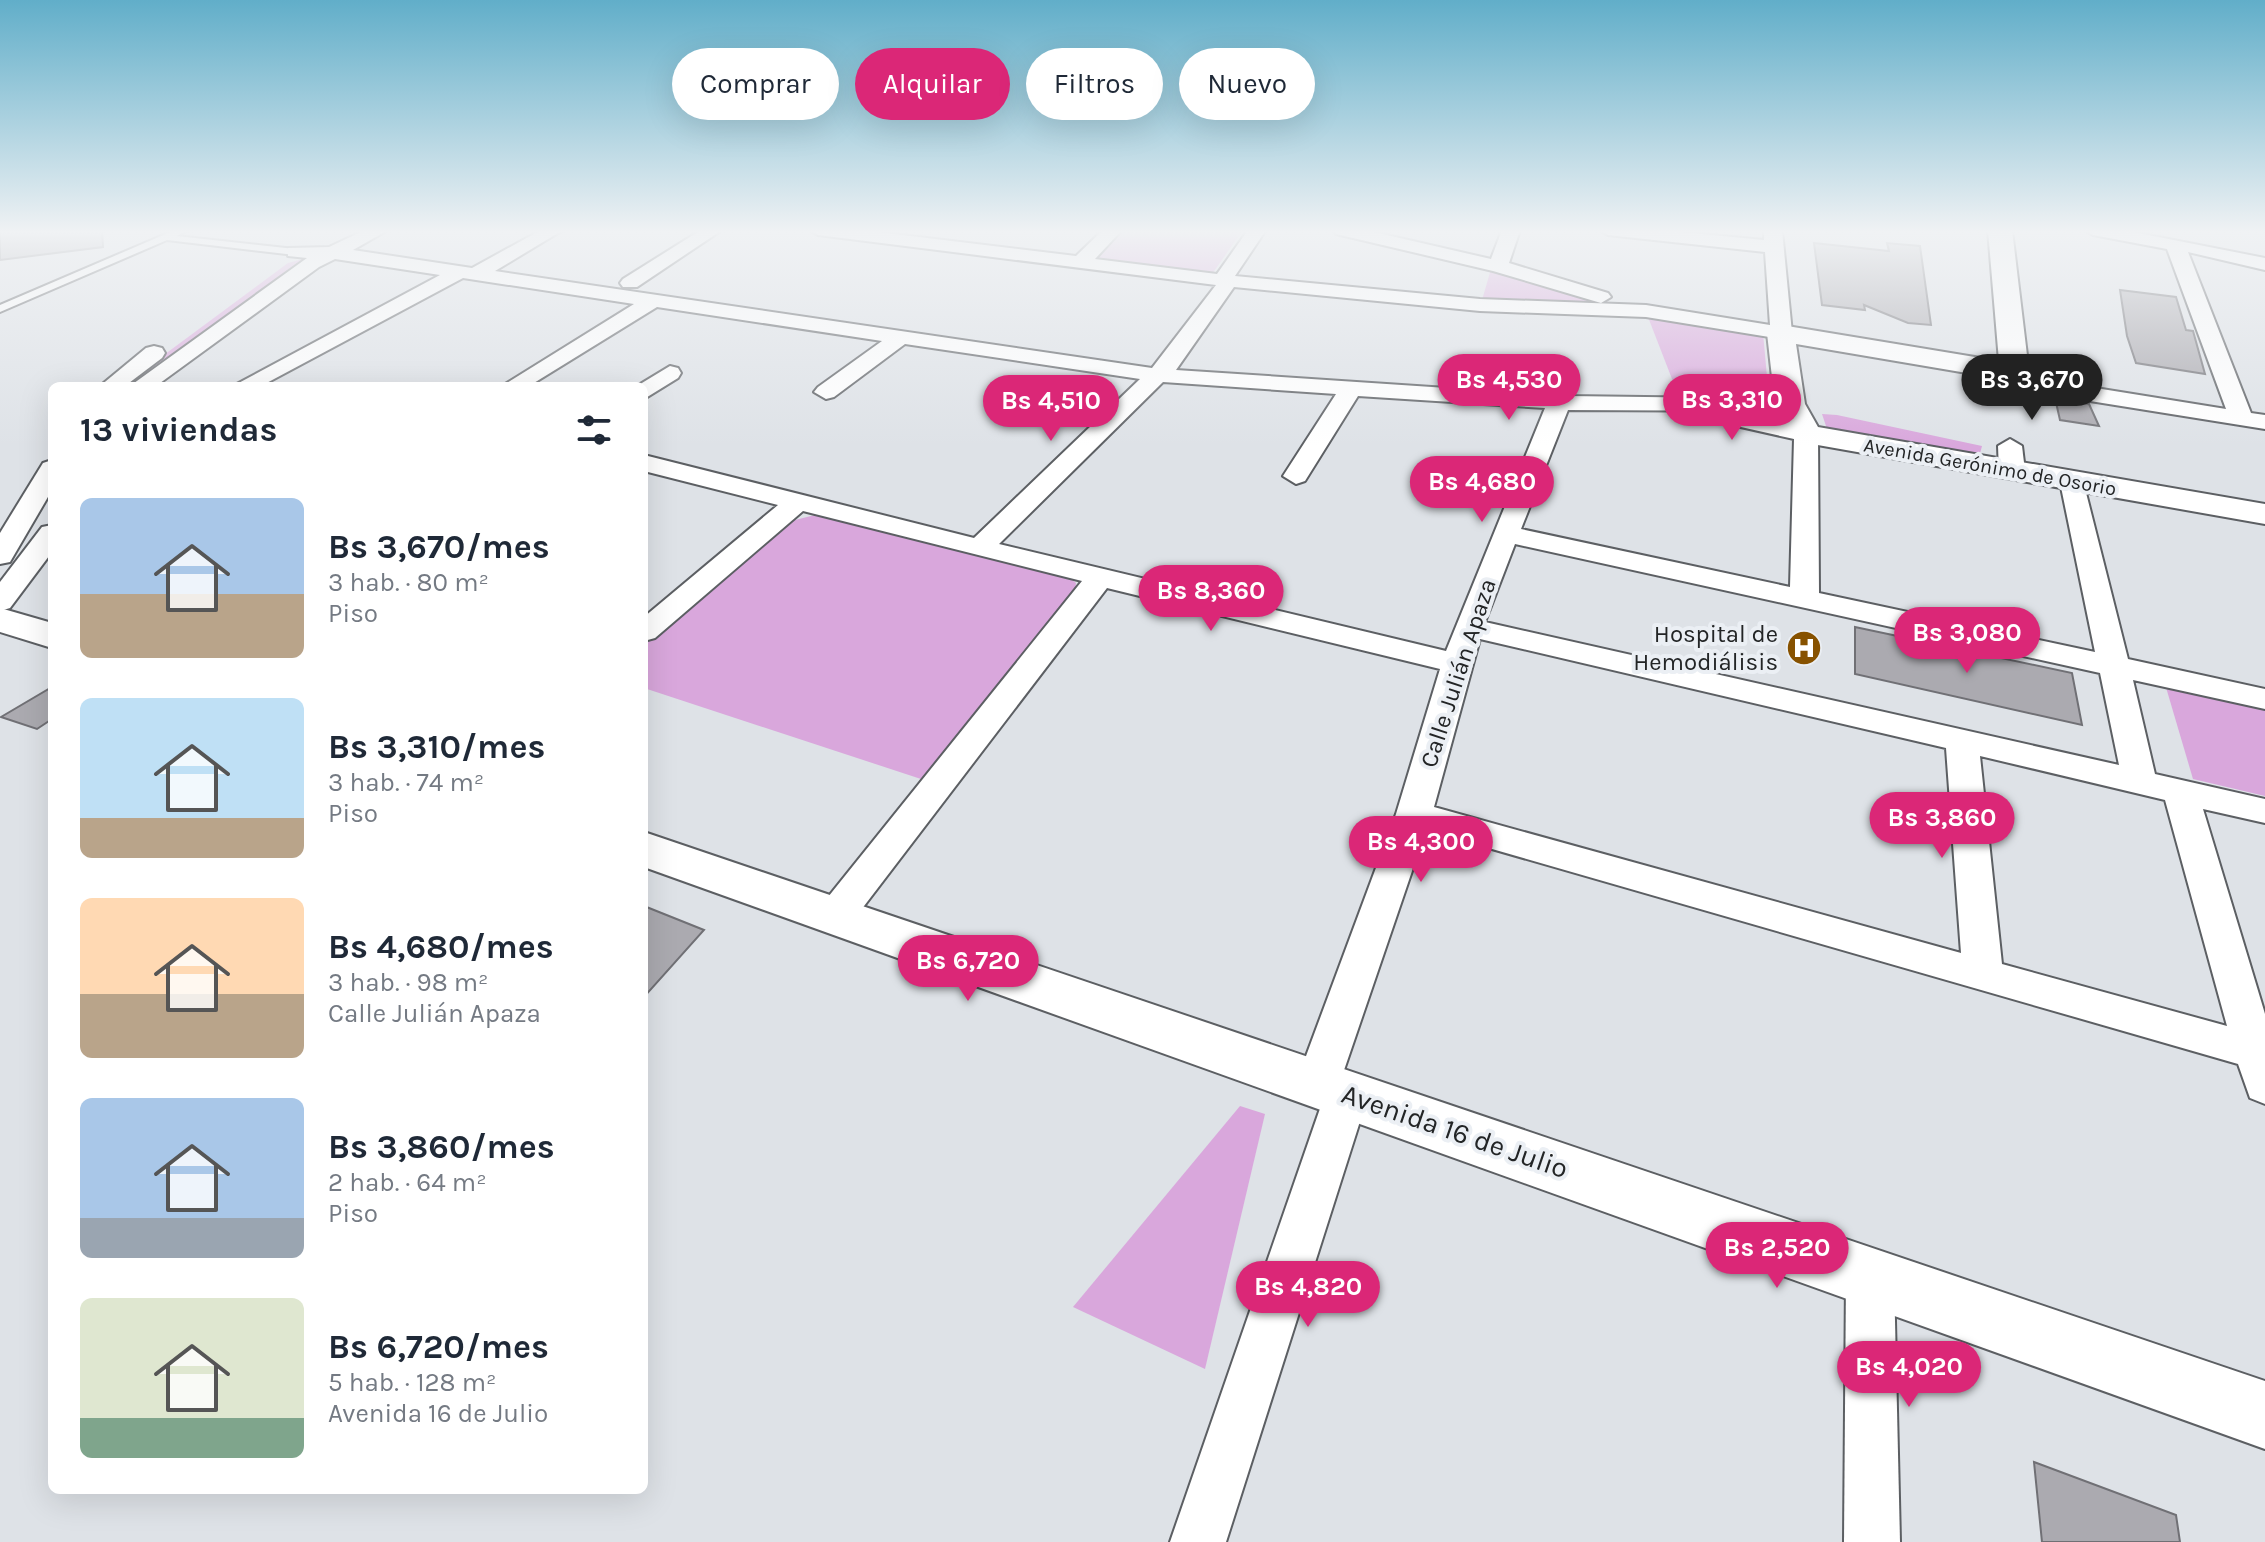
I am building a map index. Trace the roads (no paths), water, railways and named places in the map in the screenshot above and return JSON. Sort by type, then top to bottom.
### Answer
[{"type":"street","points":[[116,382],[226,302]]},
{"type":"street","points":[[147,382],[258,302]]},
{"type":"street","points":[[252,382],[409,302]]},
{"type":"street","points":[[519,382],[630,302]]},
{"type":"street","name":"Avenida Gerónimo de Osorio","points":[[708,302],[902,336],[1163,368],[1353,386],[1559,403],[1790,404],[1830,408],[2011,458],[2073,482],[2265,514]]},
{"type":"street","name":"Avenida Gerónimo de Osorio","points":[[719,302],[1163,368]]},
{"type":"street","points":[[981,546],[1163,368],[1211,302]]},
{"type":"street","points":[[1448,302],[1646,311],[2014,372],[2040,386],[2265,422]]},
{"type":"street","points":[[1616,302],[1646,311]]},
{"type":"street","points":[[1779,302],[1790,404],[1806,434],[1804,600]]},
{"type":"street","points":[[2007,302],[2014,372]]},
{"type":"street","points":[[2197,302],[2241,418]]},
{"type":"street","points":[[826,392],[902,336]]},
{"type":"street","points":[[648,389],[670,373]]},
{"type":"street","points":[[1296,476],[1353,386]]},
{"type":"street","name":"Calle Julián Apaza","points":[[1198,1542],[1414,814],[1455,663],[1559,403]]},
{"type":"street","name":"Avenida Gerónimo de Osorio","points":[[1668,404],[1806,434],[2011,458],[2265,501]]},
{"type":"street","points":[[648,464],[981,546],[1099,579],[1455,663]]},
{"type":"street","points":[[0,556],[48,475]]},
{"type":"street","points":[[2073,482],[2139,780]]},
{"type":"street","points":[[648,629],[798,502]]},
{"type":"street","points":[[1505,534],[2265,699]]},
{"type":"street","points":[[0,578],[48,541]]},
{"type":"street","points":[[0,602],[48,541]]},
{"type":"street","points":[[834,917],[1099,579]]},
{"type":"street","points":[[0,619],[48,635]]},
{"type":"street","points":[[1468,627],[2265,811]]},
{"type":"street","points":[[1962,739],[1983,975]]},
{"type":"street","points":[[2180,791],[2261,1068]]},
{"type":"street","points":[[1414,814],[1983,975],[2261,1068]]},
{"type":"street","name":"Avenida 16 de Julio","points":[[648,850],[2265,1415]]},
{"type":"street","points":[[1870,1277],[1872,1542]]},
{"type":"place","name":"Hospital de Hemodiálisis","points":[[1804,648]]}]
